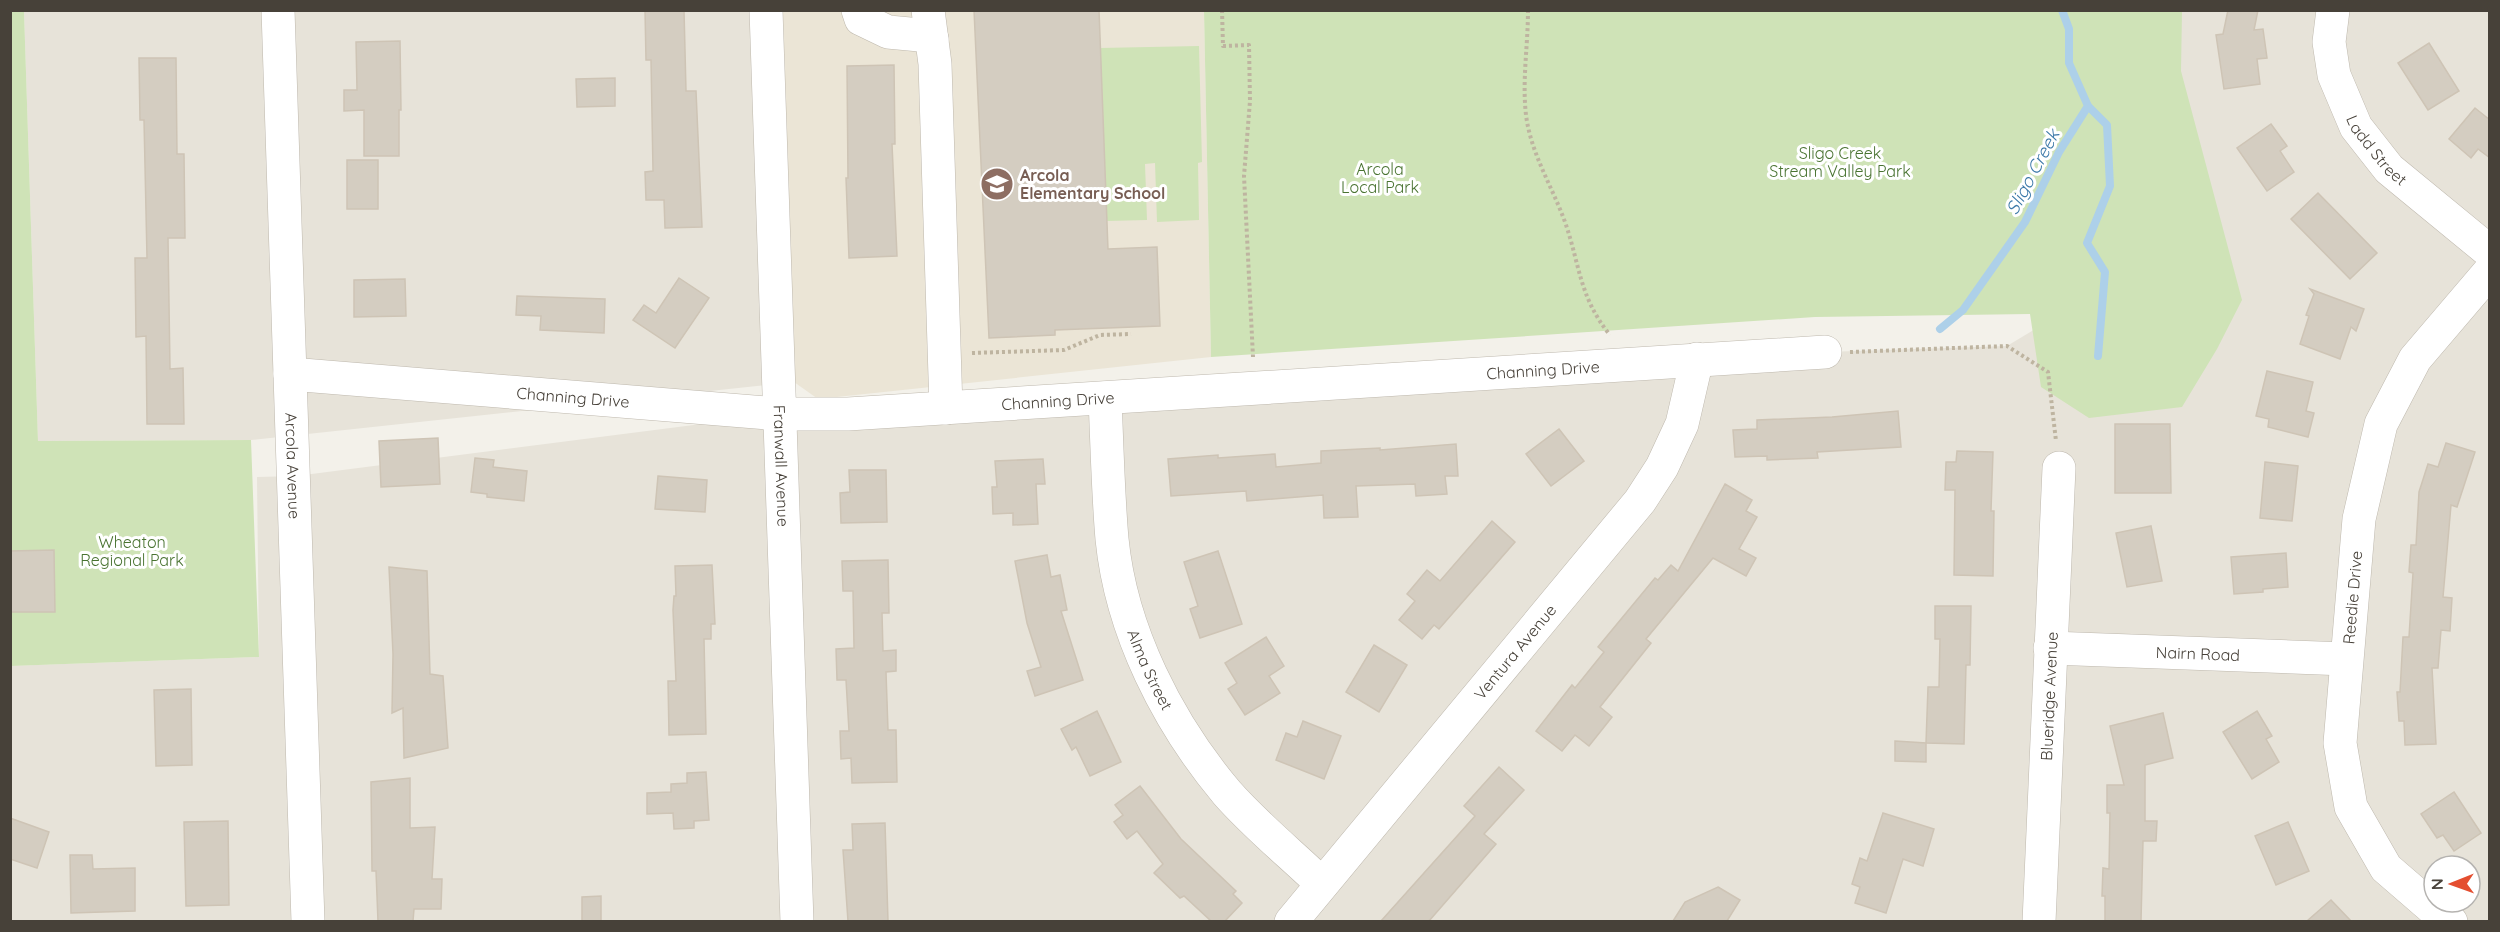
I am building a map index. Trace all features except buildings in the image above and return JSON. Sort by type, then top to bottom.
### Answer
[{"type":"street","name":"Arcola Avenue","points":[[278,10],[308,921]]},
{"type":"street","name":"Franwall Avenue","points":[[766,10],[797,921]]},
{"type":"street","points":[[858,10],[861,19],[888,32],[920,35],[930,25]]},
{"type":"street","name":"Ladd Street","points":[[2333,10],[2329,42],[2334,75],[2356,127],[2389,169],[2490,252]]},
{"type":"street","points":[[930,25],[935,64],[946,408]]},
{"type":"street","name":"Reedie Drive","points":[[2451,921],[2445,919],[2386,868],[2351,807],[2340,743],[2359,519],[2381,424],[2415,359],[2490,271]]},
{"type":"street","name":"Channing Drive","points":[[290,374],[779,414],[848,414],[1825,352]]},
{"type":"street","name":"Ventura Avenue","points":[[1291,921],[1640,501],[1662,467],[1682,424],[1697,359]]},
{"type":"street","name":"Alma Street","points":[[1105,398],[1112,541],[1125,605],[1148,669],[1181,730],[1228,793],[1322,884]]},
{"type":"street","name":"Blueridge Avenue","points":[[2039,921],[2059,468]]},
{"type":"street","name":"Nairn Road","points":[[2050,648],[2346,659]]},
{"type":"path","points":[[1222,10],[1224,46],[1250,45],[1250,101],[1244,176],[1253,357]]},
{"type":"path","points":[[1528,10],[1524,93],[1529,134],[1533,149],[1565,224],[1583,291],[1600,323],[1610,335]]},
{"type":"path","points":[[944,356],[1064,350],[1100,335],[1131,334]]},
{"type":"path","points":[[1825,352],[2007,346],[2048,372],[2059,468]]},
{"type":"shaded area","points":[[24,11],[783,11],[794,382],[251,440],[38,441]]},
{"type":"shaded area","name":"Arcola Elementary School","points":[[783,11],[1204,11],[1211,357],[818,399],[794,382]]},
{"type":"shaded area","points":[[2180,11],[2489,11],[2489,921],[11,921],[10,666],[259,657],[257,477],[296,476],[779,414],[1825,352],[2007,346],[2099,291],[2171,141]]},
{"type":"green space","name":"Wheaton Regional Park","points":[[10,11],[24,11],[38,441],[251,440],[259,657],[11,666]]},
{"type":"green space","points":[[1204,11],[2182,11],[2181,71],[2242,300],[2217,349],[2182,407],[2089,418],[2041,387],[2030,314],[1815,317],[1211,357]]},
{"type":"green space","points":[[1199,46],[1202,162],[1198,163],[1199,220],[1157,222],[1155,163],[1145,164],[1147,220],[1107,221],[1100,48]]},
{"type":"waterway","name":"Sligo Creek","points":[[1940,329],[1963,310],[2025,222],[2059,152],[2088,106],[2069,63],[2069,29],[2062,10]]},
{"type":"waterway","points":[[2088,106],[2107,125],[2110,186],[2087,243],[2105,272],[2098,356]]},
{"type":"place","name":"Arcola Elementary School","points":[[997,184]]},
{"type":"park label","name":"Sligo Creek Stream Valley Park","points":[[1840,162]]},
{"type":"park label","name":"Arcola Local Park","points":[[1380,178]]}]
